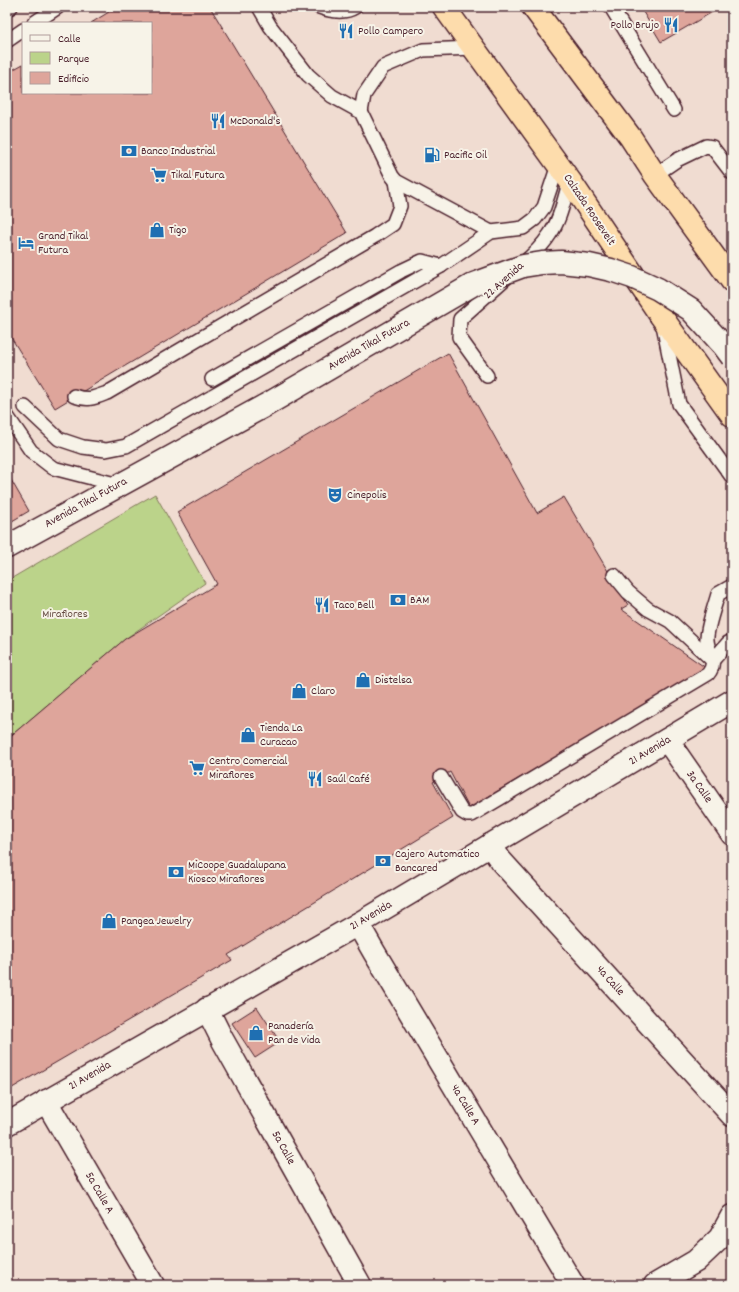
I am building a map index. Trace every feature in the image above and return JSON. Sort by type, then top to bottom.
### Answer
[{"type":"highway","name":"Calzada Roosevelt","points":[[444,7],[564,173],[661,316],[732,415]]},
{"type":"highway","points":[[533,7],[631,138],[655,176],[732,281]]},
{"type":"street","name":"Avenida Tikal Futura","points":[[7,547],[266,405],[474,284],[523,266],[561,262],[589,265],[626,275],[658,289],[691,310],[732,357]]},
{"type":"street","name":"21 Avenida","points":[[7,1124],[358,924],[732,701]]},
{"type":"street","name":"3a Calle","points":[[667,740],[732,834]]},
{"type":"street","name":"4a Calle","points":[[490,845],[501,861],[732,1116]]},
{"type":"street","name":"4a Calle A","points":[[358,924],[573,1285]]},
{"type":"street","name":"5a Calle","points":[[207,1009],[222,1039],[360,1285]]},
{"type":"street","name":"5a Calle A","points":[[46,1101],[153,1285]]},
{"type":"street","points":[[655,1285],[696,1261],[720,1238],[732,1216]]},
{"type":"lane","points":[[7,9],[11,7]]},
{"type":"lane","points":[[36,22],[58,7]]},
{"type":"lane","points":[[259,7],[270,26],[308,75],[332,96],[361,112],[392,176],[396,181],[491,232]]},
{"type":"lane","points":[[319,7],[331,11],[342,11],[355,7]]},
{"type":"lane","points":[[611,7],[674,110]]},
{"type":"lane","points":[[7,41],[22,31]]},
{"type":"lane","points":[[361,112],[364,95],[384,67],[423,50],[474,48]]},
{"type":"lane","points":[[655,176],[677,160],[706,146],[712,147],[732,173]]},
{"type":"lane","points":[[25,407],[59,439],[83,447],[106,450],[126,446],[441,266],[491,232],[523,228],[535,219],[544,207],[564,173]]},
{"type":"lane","name":"22 Avenida","points":[[487,376],[459,337],[460,319],[530,258],[550,234],[558,218],[564,173]]},
{"type":"lane","points":[[74,396],[83,400],[91,399],[107,393],[393,224],[400,206],[396,181]]},
{"type":"lane","points":[[212,379],[401,271],[422,261],[441,266]]},
{"type":"lane","points":[[661,316],[679,404],[732,477]]},
{"type":"lane","points":[[7,416],[31,451],[53,468],[119,485]]},
{"type":"lane","points":[[614,575],[628,592],[648,609],[670,620],[713,660]]},
{"type":"lane","points":[[441,777],[462,812],[467,815],[472,814],[708,674],[712,667],[713,660],[707,640],[718,594],[732,586]]},
{"type":"lane","points":[[713,660],[728,643],[732,641]]},
{"type":"green space","name":"Miraflores","points":[[155,494],[205,583],[125,639],[7,739],[7,581]]},
{"type":"building","name":"Tikal Futura","points":[[117,7],[210,7],[347,233],[55,408],[7,331],[7,73],[22,65],[22,94],[152,94],[152,22],[93,22]]},
{"type":"building","name":"Pollo Brujo","points":[[640,7],[721,7],[661,42]]},
{"type":"building","points":[[448,353],[537,513],[564,497],[628,605],[621,609],[706,668],[469,808],[450,772],[441,777],[433,782],[453,818],[228,955],[232,960],[7,1091],[7,739],[125,639],[217,584],[177,512]]},
{"type":"building","points":[[7,473],[29,511],[7,524]]},
{"type":"building","name":"Panadería Pan de Vida","points":[[257,1007],[280,1042],[255,1058],[232,1023]]},
{"type":"place","name":"Pollo Brujo","points":[[671,25]]},
{"type":"place","name":"Pollo Campero","points":[[346,31]]},
{"type":"place","name":"McDonald's","points":[[218,121]]},
{"type":"place","name":"Banco Industrial","points":[[129,151]]},
{"type":"place","name":"Pacific Oil","points":[[432,155]]},
{"type":"place","name":"Tikal Futura","points":[[159,175]]},
{"type":"place","name":"Tigo","points":[[157,230]]},
{"type":"place","name":"Grand Tikal Futura","points":[[26,243]]},
{"type":"place","name":"Cinepolis","points":[[335,495]]},
{"type":"place","name":"BAM","points":[[398,600]]},
{"type":"place","name":"Taco Bell","points":[[322,605]]},
{"type":"place","name":"Distelsa","points":[[363,680]]},
{"type":"place","name":"Claro","points":[[299,691]]},
{"type":"place","name":"Tienda La Curacao","points":[[248,735]]},
{"type":"place","name":"Centro Comercial Miraflores","points":[[197,768]]},
{"type":"place","name":"Saúl Café","points":[[315,779]]},
{"type":"place","name":"Cajero Automatico Bancared","points":[[383,861]]},
{"type":"place","name":"MiCoope Guadalupana Kiosco Miraflores","points":[[176,872]]},
{"type":"place","name":"Pangea Jewelry","points":[[109,921]]},
{"type":"place","name":"Panadería Pan de Vida","points":[[256,1033]]}]
